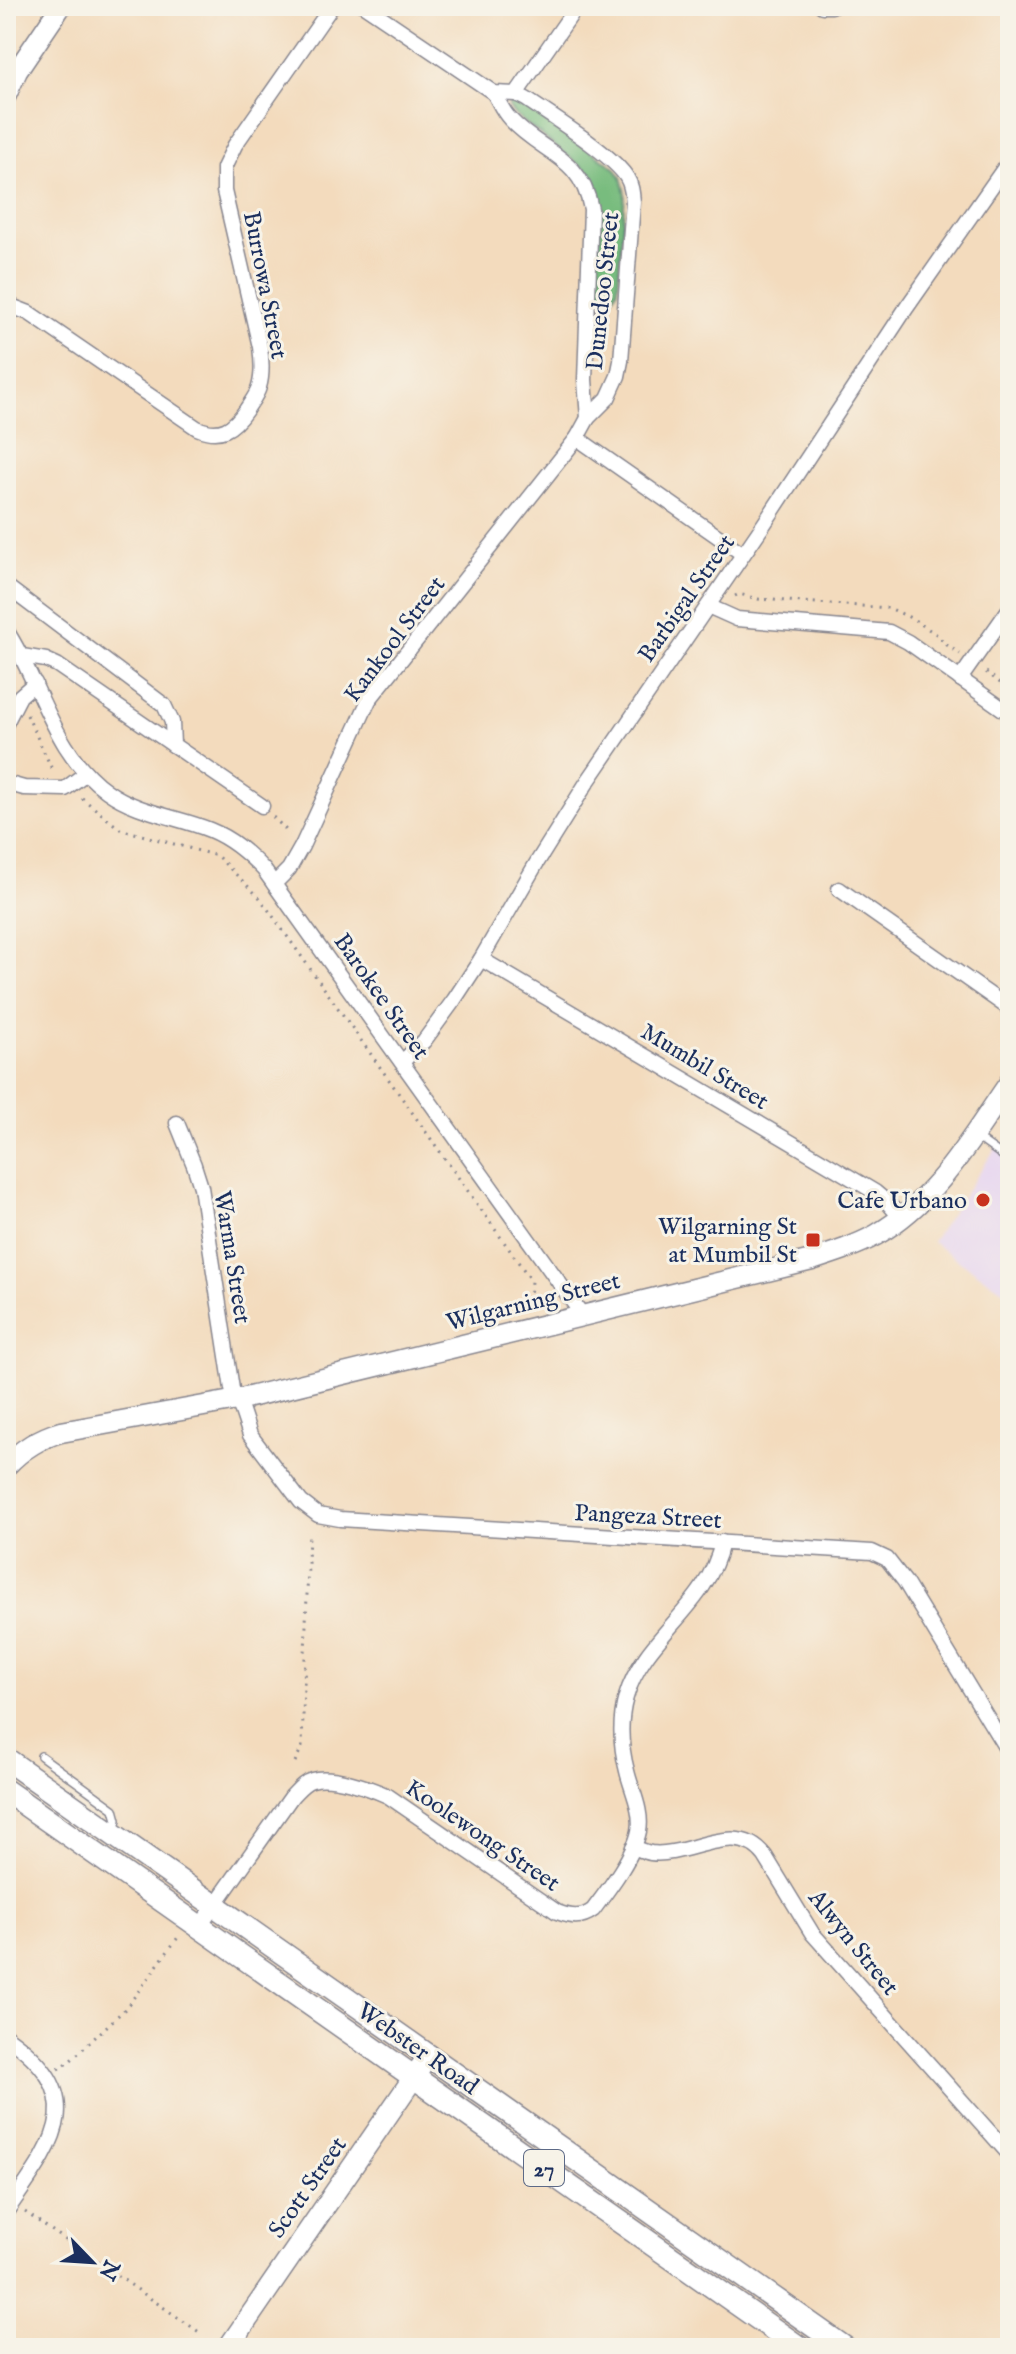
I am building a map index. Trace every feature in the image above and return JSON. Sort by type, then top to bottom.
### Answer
[{"type":"main road","name":"Webster Road","points":[[6,1759],[429,2055],[830,2344]]},
{"type":"main road","name":"Webster Road","points":[[6,1791],[800,2348]]},
{"type":"street","points":[[6,95],[22,63],[61,6]]},
{"type":"street","name":"Burrowa Street","points":[[6,304],[29,313],[197,428],[213,433],[223,432],[236,424],[259,388],[262,362],[224,191],[224,168],[235,145],[332,6]]},
{"type":"street","name":"Dunedoo Street","points":[[365,6],[494,93],[509,119],[566,162],[583,181],[591,209],[585,380],[588,418]]},
{"type":"street","points":[[494,93],[516,94],[577,6]]},
{"type":"street","points":[[822,6],[831,6]]},
{"type":"street","name":"Dunedoo Street","points":[[516,94],[620,167],[632,190],[621,361],[614,388],[588,418],[577,438]]},
{"type":"street","name":"Barbigal Street","points":[[402,1062],[424,1041],[481,959],[560,823],[898,320],[1010,160]]},
{"type":"street","points":[[577,438],[743,554]]},
{"type":"street","name":"Kankool Street","points":[[274,884],[289,869],[302,846],[369,700],[577,438]]},
{"type":"street","points":[[6,586],[164,705],[171,716],[173,745]]},
{"type":"street","points":[[708,606],[737,619],[889,632],[1010,714]]},
{"type":"street","points":[[960,679],[1010,608]]},
{"type":"street","name":"Barokee Street","points":[[6,630],[68,751],[86,773],[106,791],[135,807],[209,829],[254,859],[583,1316]]},
{"type":"street","points":[[22,656],[57,665],[262,806]]},
{"type":"street","points":[[6,723],[20,696],[35,683]]},
{"type":"street","points":[[6,783],[24,788],[65,789],[86,773]]},
{"type":"street","points":[[839,889],[1010,1009]]},
{"type":"street","name":"Mumbil Street","points":[[481,959],[875,1192],[901,1218]]},
{"type":"street","name":"Wilgarning Street","points":[[9,1457],[36,1441],[61,1432],[237,1400],[835,1253],[874,1236],[901,1218],[932,1190],[1010,1082]]},
{"type":"street","name":"Warma Street","points":[[177,1123],[201,1187],[232,1389],[237,1400]]},
{"type":"street","name":"Pangeza Street","points":[[237,1400],[255,1444],[301,1502],[324,1517],[872,1552],[887,1559],[905,1582],[1010,1755]]},
{"type":"street","name":"Koolewong Street","points":[[195,1923],[215,1904],[292,1796],[304,1784],[317,1779],[367,1787],[388,1796],[549,1907],[574,1917],[581,1917],[593,1910],[633,1847],[640,1823],[622,1752],[621,1733],[629,1688],[662,1636],[703,1589],[714,1571],[722,1542]]},
{"type":"street","name":"Alwyn Street","points":[[633,1847],[648,1853],[660,1853],[729,1839],[745,1840],[760,1849],[812,1933],[1010,2155]]},
{"type":"street","points":[[6,2036],[35,2059],[49,2075],[56,2091],[59,2111],[57,2128],[39,2165],[9,2208]]},
{"type":"street","name":"Scott Street","points":[[234,2346],[429,2055]]},
{"type":"lane","points":[[973,1135],[1010,1161]]},
{"type":"lane","points":[[41,1756],[114,1809],[117,1820],[114,1835]]},
{"type":"path","points":[[986,672],[1003,685],[1010,686]]},
{"type":"path","points":[[23,706],[51,767],[58,773]]},
{"type":"path","points":[[82,798],[120,829],[217,856],[260,898],[531,1280],[530,1304]]},
{"type":"path","points":[[262,806],[302,846]]},
{"type":"path","points":[[295,1762],[302,1747],[309,1533]]},
{"type":"path","points":[[49,2075],[69,2062],[126,2008],[195,1923]]},
{"type":"path","points":[[9,2208],[202,2334]]},
{"type":"shaded area","points":[[1000,1142],[1010,1149],[1010,1295],[932,1242]]},
{"type":"green space","points":[[512,101],[540,113],[615,168],[621,177],[625,193],[618,289],[606,302],[596,291],[600,194],[593,175],[516,116],[509,108]]},
{"type":"place","name":"Cafe Urbano","points":[[983,1200]]},
{"type":"place","name":"Wilgarning St at Mumbil St","points":[[813,1240]]}]
